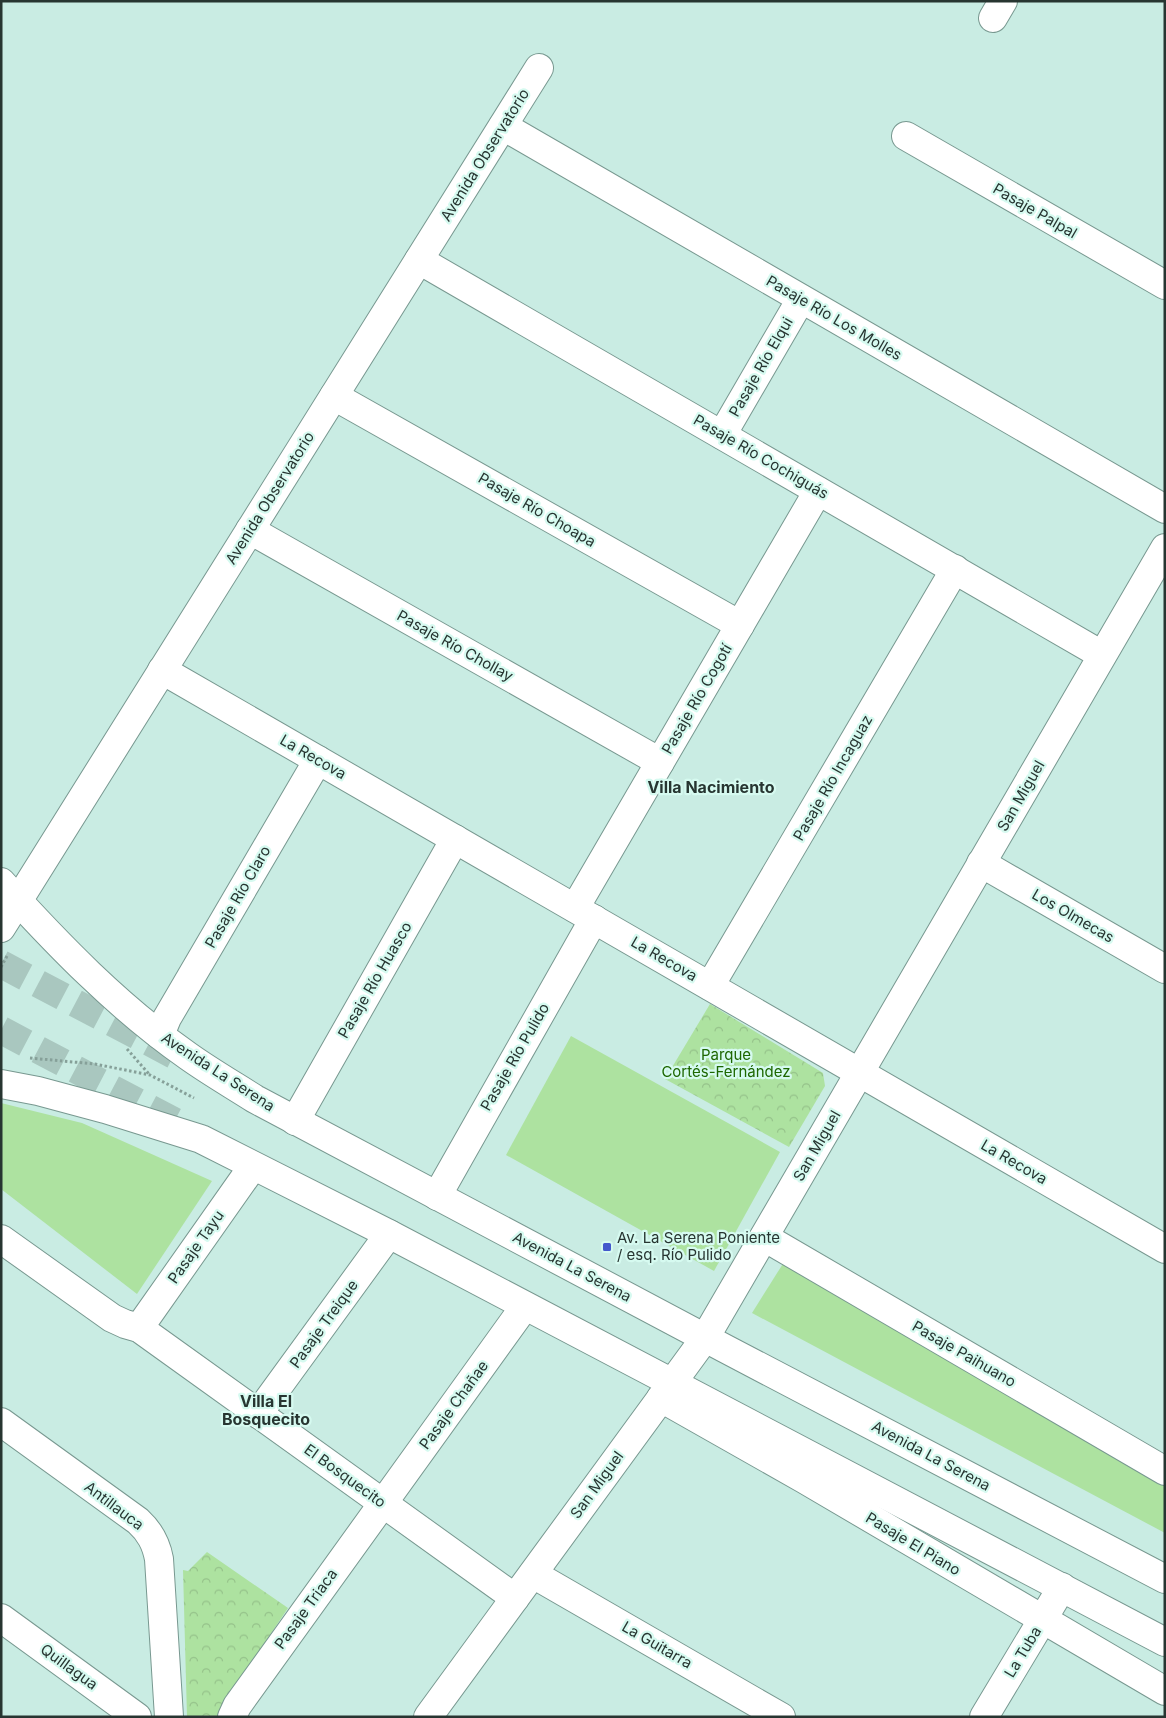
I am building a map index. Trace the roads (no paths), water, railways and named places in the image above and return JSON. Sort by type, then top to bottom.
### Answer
[{"type":"street","name":"Avenida Observatorio","points":[[1,928],[10,892],[162,670],[539,68]]},
{"type":"street","name":"Pasaje Río Los Molles","points":[[502,126],[1165,509]]},
{"type":"street","name":"Pasaje Palpal","points":[[906,136],[1165,285]]},
{"type":"street","name":"Pasaje Río Cochiguás","points":[[419,260],[1102,655]]},
{"type":"street","name":"Pasaje Río Elqui","points":[[722,435],[801,299]]},
{"type":"street","name":"Pasaje Río Choapa","points":[[334,396],[740,625]]},
{"type":"street","name":"Pasaje Río Cogotí","points":[[584,914],[660,762],[818,491]]},
{"type":"street","name":"Pasaje Río Chollay","points":[[250,530],[660,762]]},
{"type":"street","name":"San Miguel","points":[[428,1717],[705,1338],[1165,548]]},
{"type":"street","name":"Pasaje Río Incaguaz","points":[[710,986],[955,569]]},
{"type":"street","name":"La Recova","points":[[162,670],[1165,1248]]},
{"type":"street","name":"Pasaje Río Claro","points":[[160,1035],[167,1018],[318,760]]},
{"type":"street","name":"Pasaje Río Huasco","points":[[295,1121],[455,839]]},
{"type":"street","name":"Los Olmecas","points":[[981,864],[1165,969]]},
{"type":"street","name":"Avenida La Serena","points":[[10,892],[86,971],[116,999],[160,1035],[216,1075],[295,1121],[1165,1579]]},
{"type":"street","name":"Pasaje Río Pulido","points":[[437,1196],[584,914]]},
{"type":"street","points":[[1,1084],[38,1091],[158,1124],[201,1139],[389,1234],[525,1306],[666,1391],[1062,1587],[1165,1642]]},
{"type":"street","name":"Pasaje Tayu","points":[[139,1328],[252,1166]]},
{"type":"street","name":"Pasaje Treique","points":[[258,1414],[389,1234]]},
{"type":"street","name":"Pasaje Paihuano","points":[[764,1237],[1165,1471]]},
{"type":"street","name":"El Bosquecito","points":[[1,1238],[112,1318],[139,1328],[515,1598]]},
{"type":"street","name":"Pasaje Chañae","points":[[382,1503],[525,1306]]},
{"type":"street","name":"Pasaje El Piano","points":[[666,1391],[804,1479],[1165,1691]]},
{"type":"street","name":"Antillauca","points":[[1,1422],[138,1521],[152,1537],[159,1559],[169,1717]]},
{"type":"street","name":"Pasaje Triaca","points":[[232,1717],[242,1698],[382,1503]]},
{"type":"street","name":"La Guitarra","points":[[532,1574],[781,1717]]},
{"type":"street","name":"La Tuba","points":[[984,1717],[1062,1587]]},
{"type":"street","name":"Quillagua","points":[[1,1618],[137,1717]]},
{"type":"tunnel","points":[[1,964],[174,1055]]},
{"type":"tunnel","points":[[1,1030],[183,1126]]},
{"type":"place","name":"Av. La Serena Poniente / esq. Río Pulido","points":[[607,1247]]},
{"type":"district","name":"Villa Nacimiento","points":[[711,787]]},
{"type":"district","name":"Villa El Bosquecito","points":[[266,1410]]},
{"type":"park label","name":"Parque Cortés-Fernández","points":[[726,1064]]}]
